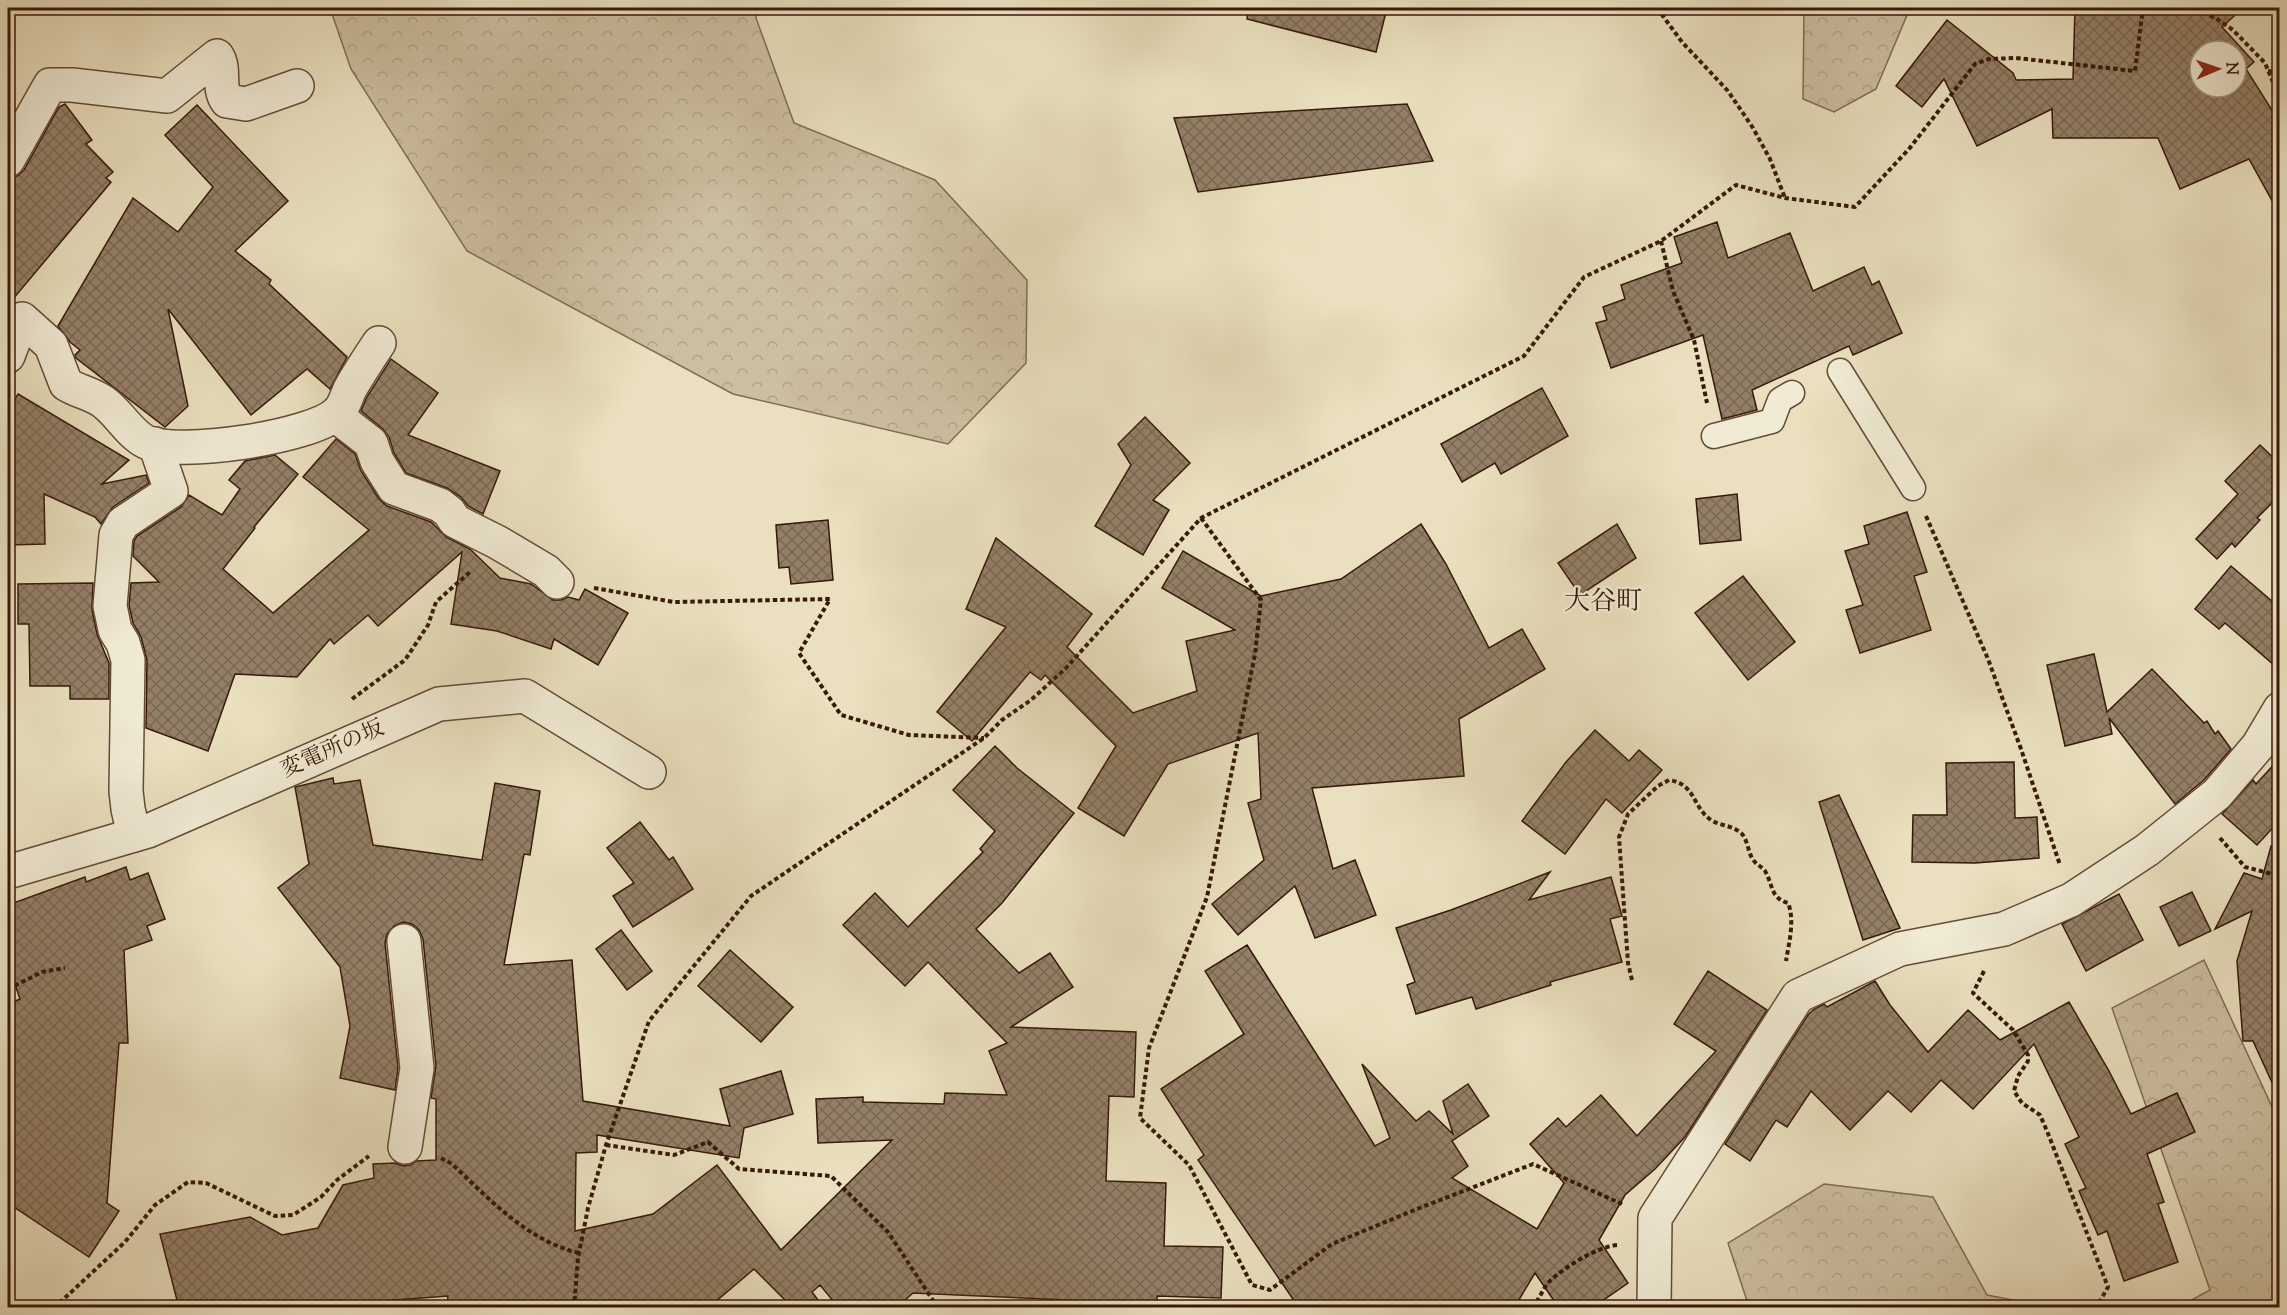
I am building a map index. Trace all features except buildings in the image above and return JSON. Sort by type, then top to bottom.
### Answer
[{"type":"street","points":[[8,160],[50,86],[72,85],[167,96],[216,56],[221,62],[222,94],[227,101],[246,104],[297,86]]},
{"type":"street","points":[[8,356],[22,319],[51,345],[66,384],[105,402],[145,441],[188,447],[216,446],[278,436],[322,424],[342,408],[379,342]]},
{"type":"street","points":[[335,415],[371,443],[377,461],[394,488],[440,505],[455,521],[546,570],[557,582]]},
{"type":"street","points":[[134,835],[126,790],[128,660],[123,643],[115,630],[110,606],[116,535],[123,523],[171,491],[155,444]]},
{"type":"street","name":"変電所の坂","points":[[8,872],[148,831],[439,704],[525,696],[650,772]]},
{"type":"street","points":[[1654,1308],[1655,1218],[1798,996],[1900,949],[2004,929],[2071,900],[2147,850],[2217,794],[2251,754],[2280,709]]},
{"type":"street","points":[[404,941],[417,1068],[405,1147]]},
{"type":"lane","points":[[1840,370],[1913,488]]},
{"type":"lane","points":[[1713,436],[1772,421],[1780,400],[1792,393]]},
{"type":"path","points":[[1658,8],[1682,42],[1728,91],[1753,128],[1770,159],[1785,198]]},
{"type":"path","points":[[574,1308],[579,1253],[588,1208],[606,1145],[650,1022],[751,896],[984,738],[1002,720],[1031,700],[1066,668],[1201,518],[1524,356],[1584,276],[1661,241],[1736,185],[1785,198],[1855,207],[1910,149],[1974,64],[1989,59],[2016,58],[2135,71],[2143,8]]},
{"type":"path","points":[[2197,8],[2232,30],[2265,63],[2280,99]]},
{"type":"path","points":[[2268,71],[2280,72]]},
{"type":"path","points":[[1661,241],[1673,291],[1694,340],[1713,436]]},
{"type":"path","points":[[1913,488],[1988,659],[2053,844]]},
{"type":"path","points":[[1201,518],[1262,600],[1255,654],[1225,796],[1207,897],[1149,1048],[1140,1118],[1189,1165],[1252,1286],[1270,1290],[1332,1244],[1533,1164],[1655,1218]]},
{"type":"path","points":[[799,653],[841,716],[909,735],[984,738]]},
{"type":"path","points":[[1632,980],[1628,963],[1619,837],[1628,814],[1658,786],[1669,780],[1675,781],[1683,784],[1691,792],[1710,819],[1742,833],[1751,857],[1764,871],[1773,893],[1780,901],[1788,903],[1791,910],[1790,941],[1779,996],[1782,1005],[1790,1010]]},
{"type":"path","points":[[2196,810],[2245,867],[2280,876]]},
{"type":"path","points":[[8,989],[42,972],[65,968]]},
{"type":"path","points":[[1973,993],[2013,1030],[2028,1055],[2026,1066],[2018,1076],[2014,1091],[2022,1103],[2040,1115],[2048,1131],[2108,1287],[2097,1308]]},
{"type":"path","points":[[606,1145],[674,1155],[708,1142],[739,1168],[831,1176],[888,1232],[938,1308]]},
{"type":"path","points":[[54,1308],[125,1242],[155,1205],[188,1182],[206,1183],[275,1216],[293,1215],[321,1197],[337,1180],[358,1166],[376,1149],[385,1147],[405,1147],[432,1152],[452,1164],[520,1224],[540,1238],[579,1253]]},
{"type":"path","points":[[1532,1308],[1549,1281],[1600,1249],[1615,1244],[1655,1251]]},
{"type":"green space","points":[[330,8],[757,8],[756,18],[794,123],[935,180],[1027,280],[1026,363],[948,444],[733,394],[467,251],[351,69]]},
{"type":"green space","points":[[1804,8],[1910,8],[1876,89],[1834,112],[1803,99]]},
{"type":"green space","points":[[2204,960],[2279,1122],[2279,1307],[2179,1307],[2210,1290],[2112,1008]]},
{"type":"green space","points":[[1824,1184],[1933,1197],[1987,1295],[2049,1307],[1749,1307],[1728,1243]]},
{"type":"district","name":"大谷町","points":[[1603,602]]}]
